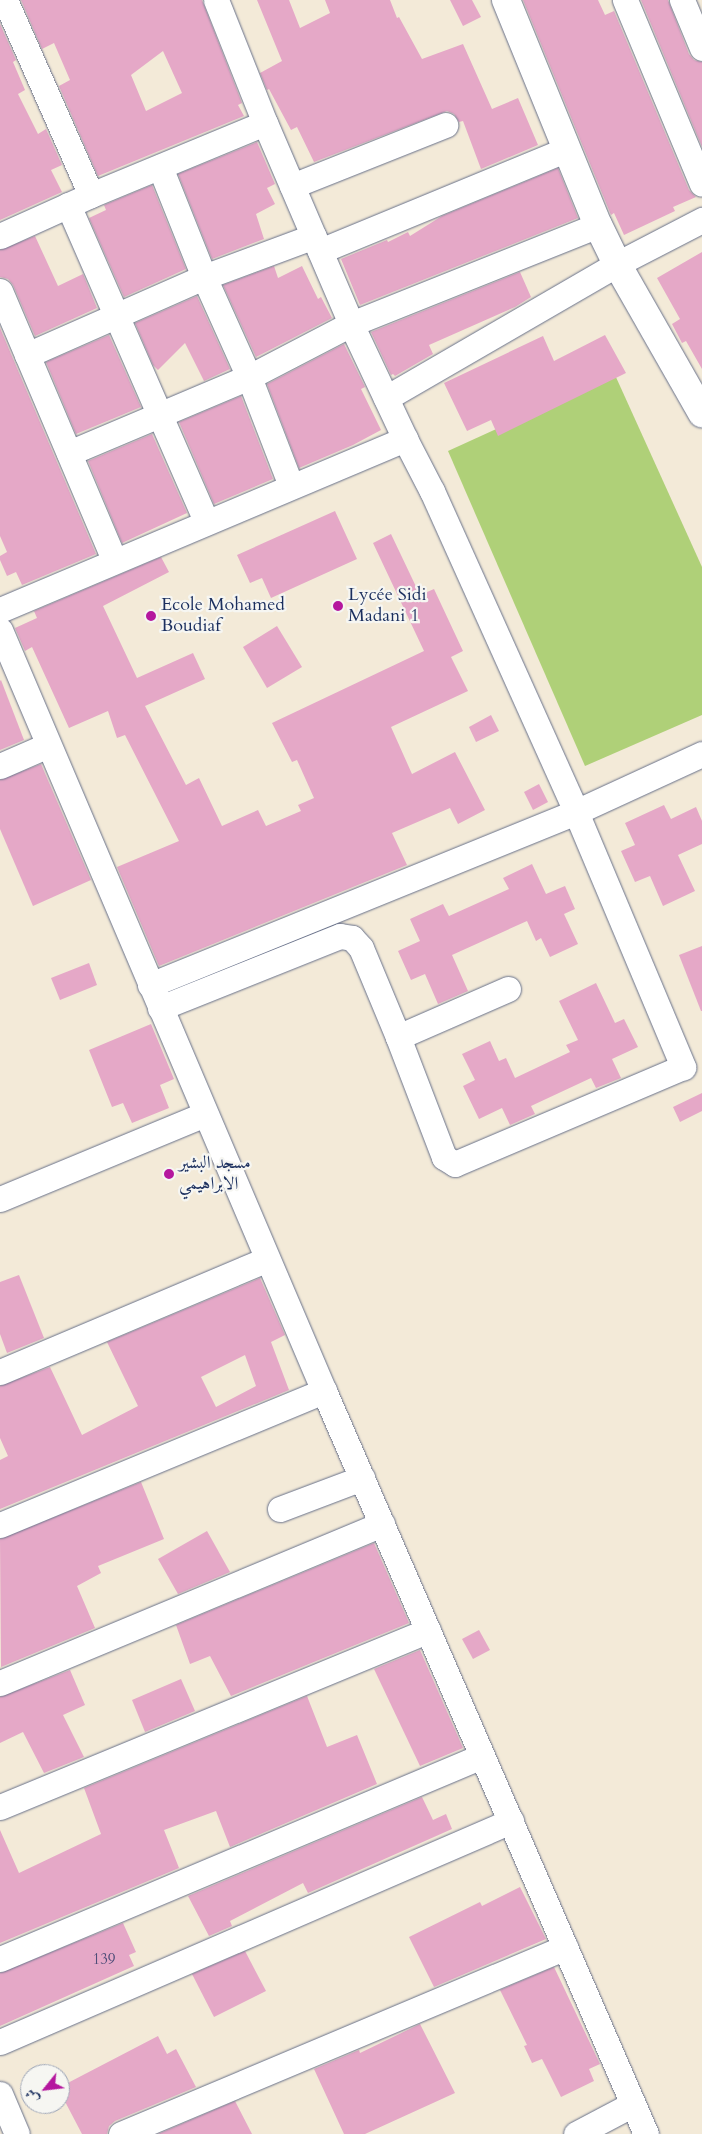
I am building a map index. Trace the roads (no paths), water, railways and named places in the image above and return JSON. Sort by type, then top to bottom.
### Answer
[{"type":"street","points":[[5,0],[90,195]]},
{"type":"street","points":[[160,1008],[340,936],[352,938],[361,948],[398,1037],[444,1158],[455,1164],[683,1067],[576,812],[432,491],[405,439],[351,324],[265,124],[216,0]]},
{"type":"street","points":[[506,0],[598,225],[617,264],[702,413]]},
{"type":"street","points":[[625,0],[702,184]]},
{"type":"street","points":[[682,0],[702,48]]},
{"type":"street","points":[[0,236],[90,195],[265,124]]},
{"type":"street","points":[[292,186],[445,126]]},
{"type":"street","points":[[27,356],[116,315],[204,278],[317,244],[567,149]]},
{"type":"street","points":[[160,167],[204,278],[249,377],[291,486]]},
{"type":"street","points":[[68,205],[206,521]]},
{"type":"street","points":[[386,398],[617,264],[702,220]]},
{"type":"street","points":[[69,453],[249,377],[351,324],[598,225]]},
{"type":"street","points":[[0,291],[114,560]]},
{"type":"street","points":[[0,610],[206,521],[405,439]]},
{"type":"street","points":[[0,630],[267,1259],[646,2134]]},
{"type":"street","points":[[0,766],[48,745]]},
{"type":"street","points":[[150,985],[576,812],[702,754]]},
{"type":"street","points":[[398,1037],[508,989]]},
{"type":"street","points":[[0,1199],[205,1114]]},
{"type":"street","points":[[0,1372],[267,1259]]},
{"type":"street","points":[[0,1525],[324,1391]]},
{"type":"street","points":[[280,1509],[362,1478]]},
{"type":"street","points":[[0,1682],[382,1524]]},
{"type":"street","points":[[0,1807],[428,1631]]},
{"type":"street","points":[[0,1959],[482,1756]]},
{"type":"street","points":[[0,2042],[511,1821]]},
{"type":"street","points":[[121,2134],[158,2127],[565,1947]]},
{"type":"street","points":[[0,2094],[17,2134]]},
{"type":"street","points":[[576,2134],[634,2104]]},
{"type":"place","name":"Lycée Sidi Madani 1","points":[[338,606]]},
{"type":"place","name":"Ecole Mohamed Boudiaf","points":[[151,616]]},
{"type":"place","name":"مسجد البشير الابراهيمي","points":[[169,1174]]}]
